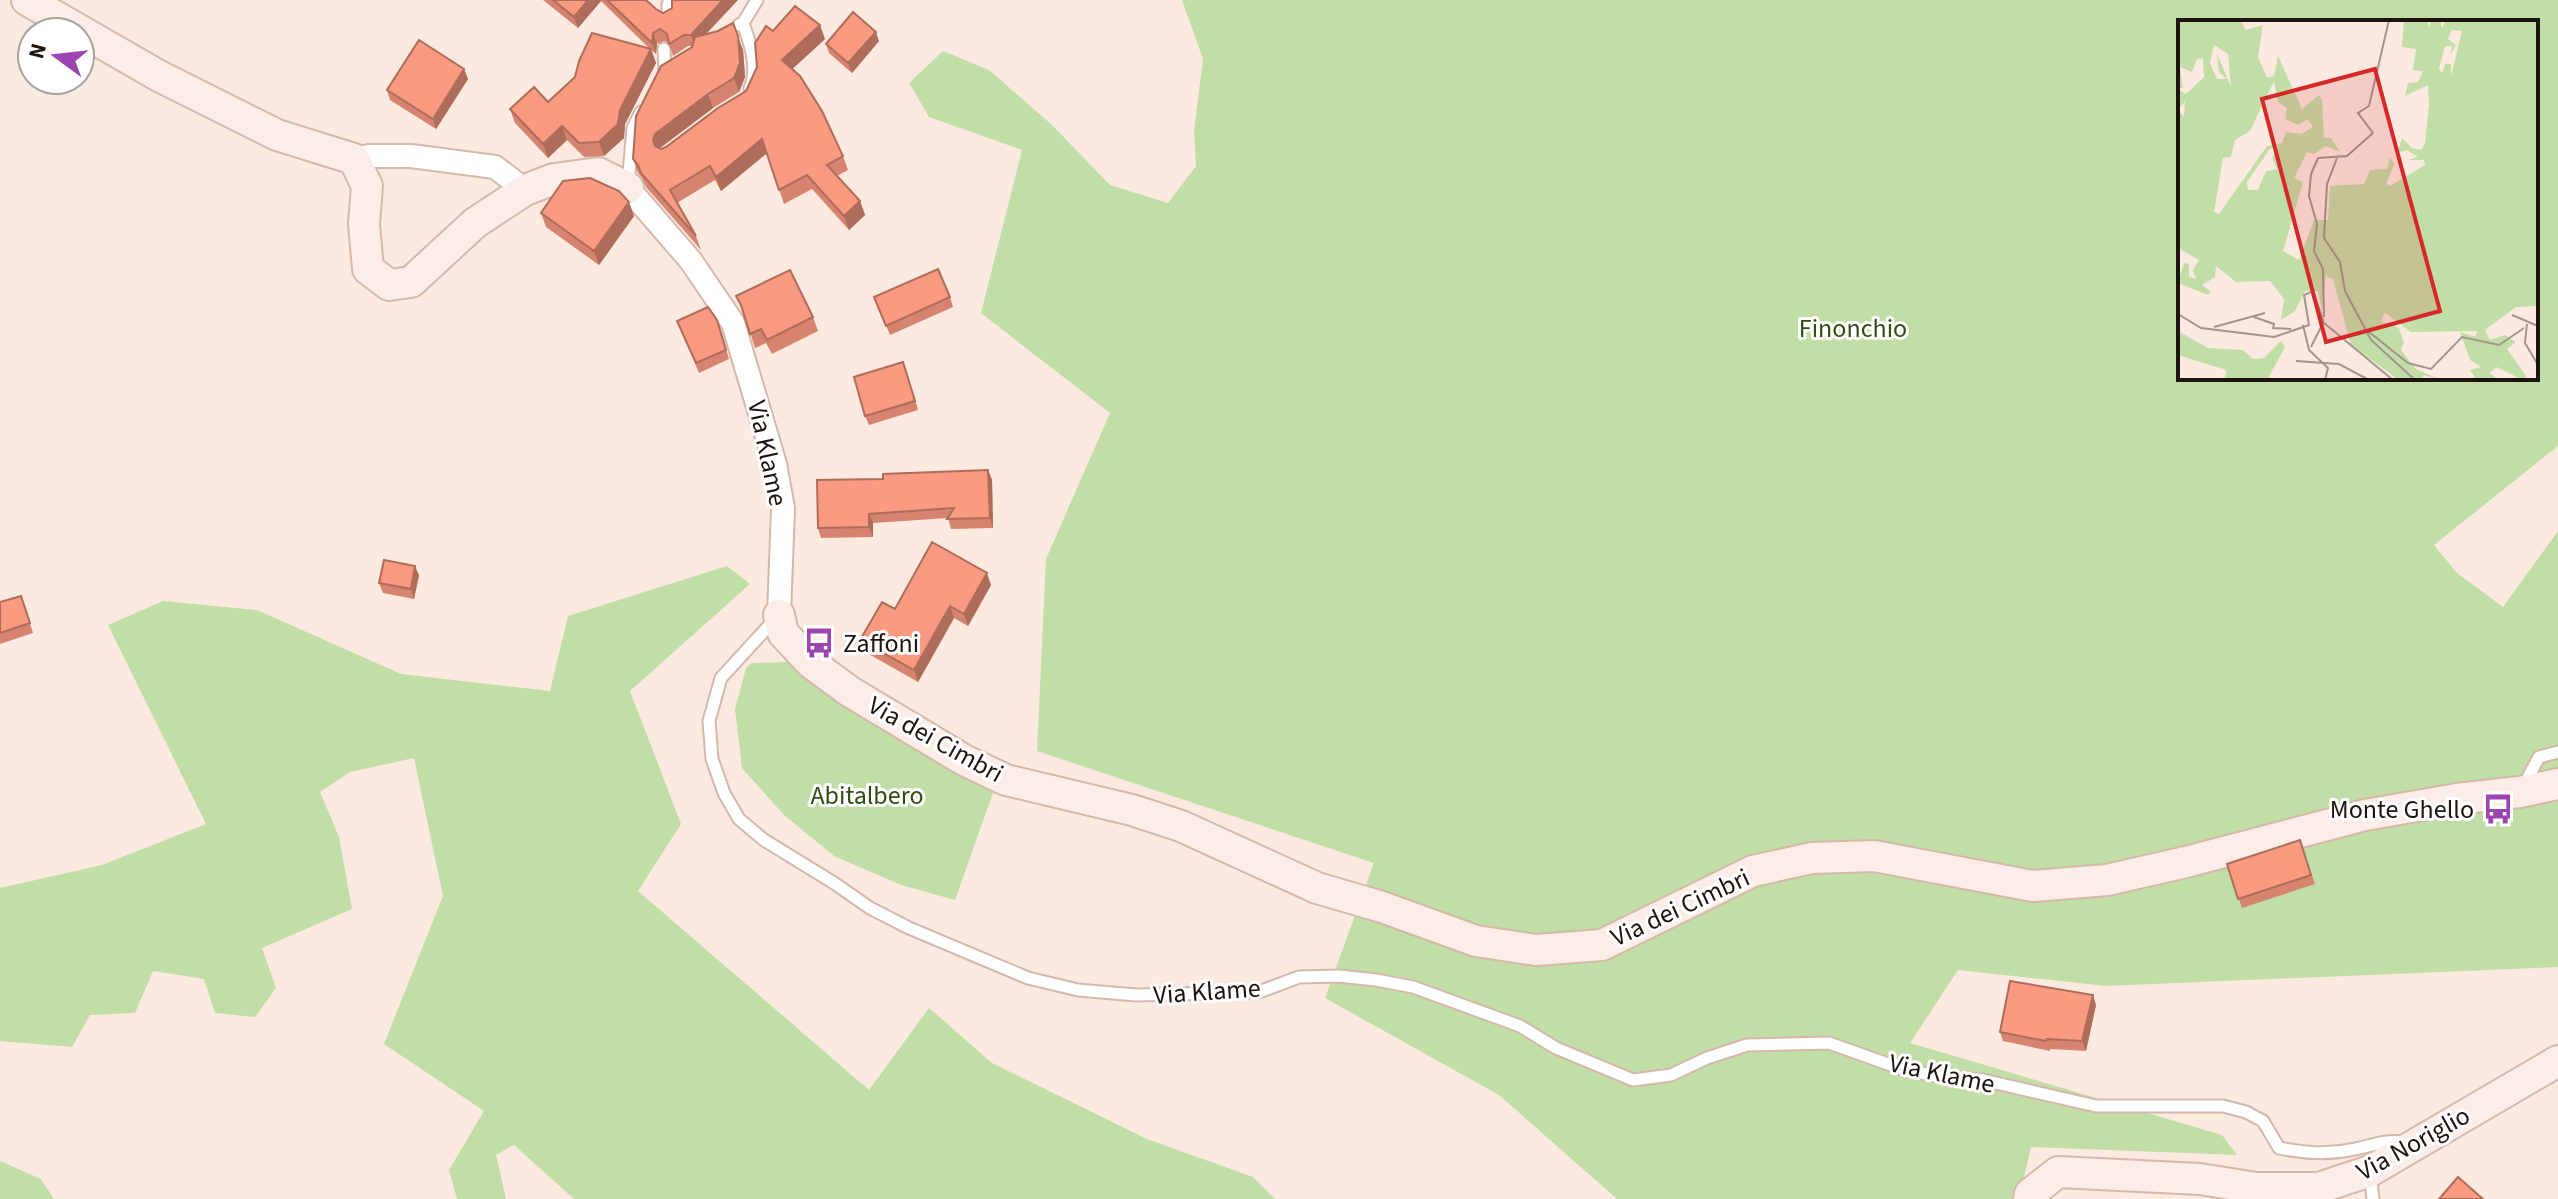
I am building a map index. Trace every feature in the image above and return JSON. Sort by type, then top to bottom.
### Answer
[{"type":"street","points":[[27,0],[159,76],[277,135],[354,159],[411,156],[495,167],[525,190]]},
{"type":"street","points":[[354,159],[367,186],[364,224],[368,269],[389,285],[411,282],[475,223],[525,190],[554,179],[598,173],[633,184]]},
{"type":"street","name":"Via Klame","points":[[633,184],[733,323],[775,464],[783,508],[779,615]]},
{"type":"street","name":"Via dei Cimbri","points":[[779,615],[783,633],[811,663],[849,691],[964,760],[1006,780],[1144,814],[1181,826],[1317,888],[1382,907],[1476,941],[1536,950],[1602,945],[1753,871],[1812,858],[1874,856],[2033,886],[2092,881],[2186,862],[2365,815],[2558,784]]},
{"type":"street","name":"Via Noriglio","points":[[2029,1199],[2030,1194],[2058,1172],[2200,1179],[2256,1188],[2372,1185],[2415,1144],[2558,1061]]},
{"type":"lane","points":[[731,30],[743,23],[757,0]]},
{"type":"lane","points":[[743,23],[751,48],[754,78],[746,98]]},
{"type":"lane","points":[[664,49],[662,73],[679,63]]},
{"type":"lane","points":[[633,184],[633,128],[646,101]]},
{"type":"lane","name":"Via Klame","points":[[779,615],[721,678],[709,721],[712,759],[724,793],[739,819],[764,840],[870,908],[909,928],[1028,978],[1078,990],[1136,995],[1259,992],[1299,977],[1339,976],[1376,980],[1413,987],[1520,1026],[1556,1048],[1633,1080],[1671,1075],[1707,1058],[1747,1045],[1829,1043],[1902,1069],[1941,1077],[1983,1080],[2096,1106],[2223,1106],[2246,1112],[2263,1121],[2279,1148],[2313,1155],[2387,1140],[2415,1144]]},
{"type":"lane","points":[[2520,792],[2539,757],[2558,752]]},
{"type":"green space","name":"Finonchio","points":[[1182,0],[2558,0],[2558,446],[2434,545],[2457,573],[2503,607],[2558,531],[2558,967],[2106,986],[1958,970],[1910,1043],[2222,1135],[2237,1155],[2031,1147],[2019,1199],[1617,1199],[1499,1095],[1325,998],[1374,863],[1037,751],[1046,559],[1110,413],[981,313],[1022,150],[929,117],[909,83],[943,51],[989,70],[1052,125],[1110,185],[1168,203],[1196,166],[1194,131],[1203,59]]},
{"type":"green space","points":[[727,566],[750,584],[630,691],[681,824],[638,891],[869,1090],[929,1008],[992,1063],[1147,1139],[1253,1177],[1275,1199],[574,1199],[514,1145],[496,1155],[506,1199],[457,1199],[449,1170],[484,1111],[384,1044],[443,896],[414,758],[350,772],[320,792],[339,837],[352,909],[262,948],[276,988],[255,1017],[215,1013],[204,979],[153,971],[135,1013],[90,1015],[72,1047],[0,1041],[0,888],[102,865],[206,824],[108,625],[163,601],[257,610],[401,674],[550,691],[568,616]]},
{"type":"green space","name":"Abitalbero","points":[[788,662],[995,787],[955,900],[901,885],[834,856],[784,815],[742,768],[735,709],[746,668],[752,663]]},
{"type":"green space","points":[[0,1161],[41,1179],[54,1199],[0,1199]]},
{"type":"building","points":[[553,0],[588,0],[574,17]]},
{"type":"building","points":[[607,0],[646,0],[663,13],[672,8],[672,0],[723,0],[691,35],[684,35],[669,44],[667,34],[660,29],[653,33],[652,43]]},
{"type":"building","points":[[795,6],[820,25],[782,60],[800,76],[822,111],[843,156],[827,165],[860,201],[844,216],[807,175],[779,190],[762,139],[716,177],[710,166],[670,190],[696,236],[641,173],[633,159],[636,116],[661,66],[692,47],[695,37],[733,23],[738,36],[740,63],[734,78],[655,134],[655,146],[661,149],[666,147],[746,91],[757,67],[755,43],[766,26],[773,31]]},
{"type":"building","points":[[853,12],[876,32],[848,63],[826,44]]},
{"type":"building","points":[[592,33],[651,49],[620,110],[618,124],[599,142],[579,143],[562,126],[543,144],[510,109],[534,87],[548,102],[575,77]]},
{"type":"building","points":[[419,40],[464,69],[433,119],[387,90]]},
{"type":"building","points":[[590,178],[619,191],[629,202],[594,251],[541,213],[563,181]]},
{"type":"building","points":[[938,269],[950,297],[886,326],[874,297]]},
{"type":"building","points":[[790,270],[813,317],[767,340],[761,329],[750,334],[736,296]]},
{"type":"building","points":[[708,307],[717,320],[726,350],[696,363],[677,321]]},
{"type":"building","points":[[903,362],[915,401],[865,416],[854,377]]},
{"type":"building","points":[[988,470],[990,518],[947,519],[954,508],[869,514],[869,527],[818,528],[817,480],[883,479],[883,474]]},
{"type":"building","points":[[932,542],[987,573],[964,614],[950,606],[914,670],[860,640],[882,602],[895,609]]},
{"type":"building","points":[[384,560],[415,566],[411,589],[379,583]]},
{"type":"building","points":[[21,596],[30,623],[0,633],[0,602]]},
{"type":"building","points":[[2300,840],[2311,875],[2238,899],[2227,864]]},
{"type":"building","points":[[2010,981],[2093,995],[2082,1041],[2046,1041],[2000,1032]]},
{"type":"building","points":[[2458,1177],[2483,1199],[2439,1199]]},
{"type":"place","name":"Zaffoni","points":[[819,643]]},
{"type":"place","name":"Monte Ghello","points":[[2498,809]]}]
